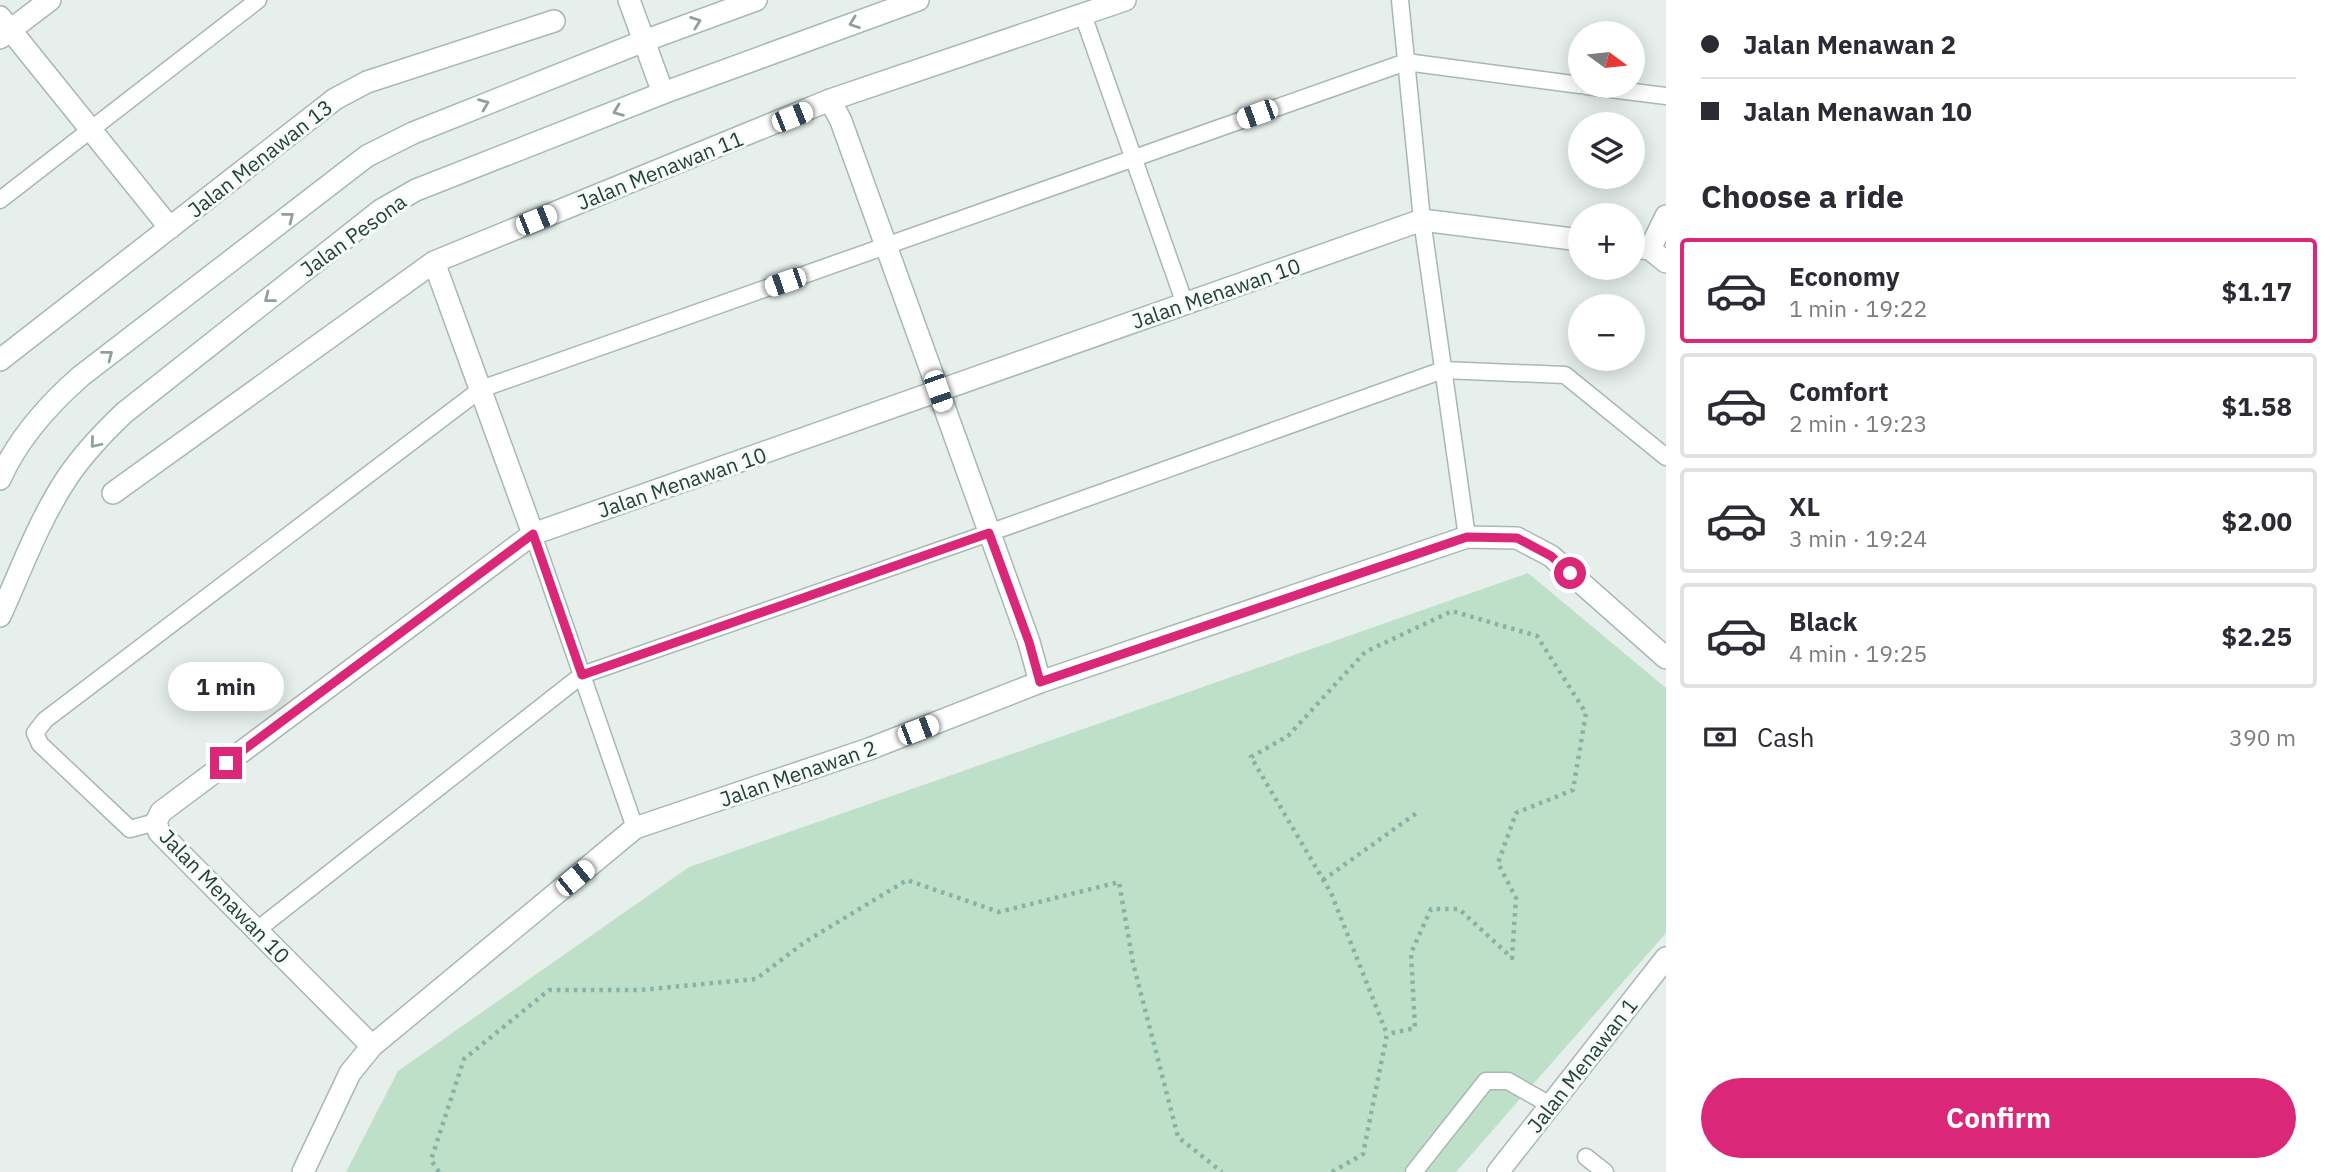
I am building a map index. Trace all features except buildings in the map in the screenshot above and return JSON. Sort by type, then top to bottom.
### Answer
[{"type":"street","points":[[50,0],[3,28],[91,130],[170,228]]},
{"type":"street","points":[[629,0],[663,93]]},
{"type":"street","points":[[0,479],[29,429],[56,398],[367,156],[412,133],[644,41],[756,0]]},
{"type":"street","name":"Jalan Pesona","points":[[0,616],[44,519],[66,479],[99,437],[124,413],[381,210],[438,181],[663,93],[918,0]]},
{"type":"street","name":"Jalan Menawan 11","points":[[113,492],[434,262],[830,100],[1125,0]]},
{"type":"street","name":"Jalan Menawan 13","points":[[0,360],[318,111],[351,90],[368,82],[554,21]]},
{"type":"street","points":[[830,100],[841,121],[1029,642],[1040,682]]},
{"type":"street","points":[[1650,253],[1666,216]]},
{"type":"street","name":"Jalan Menawan 10","points":[[372,1045],[159,832],[156,822],[161,812],[533,534],[1422,220],[1568,238]]},
{"type":"street","points":[[434,262],[533,534]]},
{"type":"street","name":"Jalan Menawan 2","points":[[303,1172],[350,1073],[372,1045],[635,828],[869,749],[1040,682],[1467,537],[1517,538],[1551,556],[1666,657]]},
{"type":"street","name":"Jalan Menawan 1","points":[[1498,1172],[1666,958]]},
{"type":"lane","points":[[0,200],[258,0]]},
{"type":"lane","points":[[1400,0],[1422,220],[1467,537]]},
{"type":"lane","points":[[1083,15],[1185,304]]},
{"type":"lane","points":[[156,822],[130,829],[40,744],[35,733],[45,720],[481,389],[1406,62],[1568,83]]},
{"type":"lane","points":[[1645,93],[1666,96]]},
{"type":"lane","points":[[257,930],[582,675],[1443,370],[1565,375],[1666,457]]},
{"type":"lane","points":[[533,534],[635,828]]},
{"type":"lane","points":[[1414,1172],[1486,1081],[1508,1081],[1552,1106]]},
{"type":"lane","points":[[1586,1157],[1605,1172]]},
{"type":"path","points":[[1332,1172],[1363,1154],[1387,1034],[1331,893],[1251,757],[1288,736],[1365,652],[1452,611],[1537,636],[1586,713],[1573,790],[1516,813],[1498,863],[1516,898],[1512,958],[1460,909],[1431,909],[1411,953],[1415,1028],[1387,1034]]},
{"type":"path","points":[[1323,880],[1418,811]]},
{"type":"path","points":[[439,1172],[430,1160],[464,1059],[549,990],[640,990],[756,979],[805,942],[907,880],[999,912],[1119,882],[1133,963],[1178,1136],[1222,1172]]},
{"type":"green space","points":[[1528,573],[1666,688],[1666,933],[1456,1172],[346,1172],[398,1071],[689,867]]},
{"type":"route","points":[[226,763],[533,534],[582,675],[989,533],[1029,642],[1040,682],[1467,537],[1517,538],[1551,556],[1570,573]]}]
